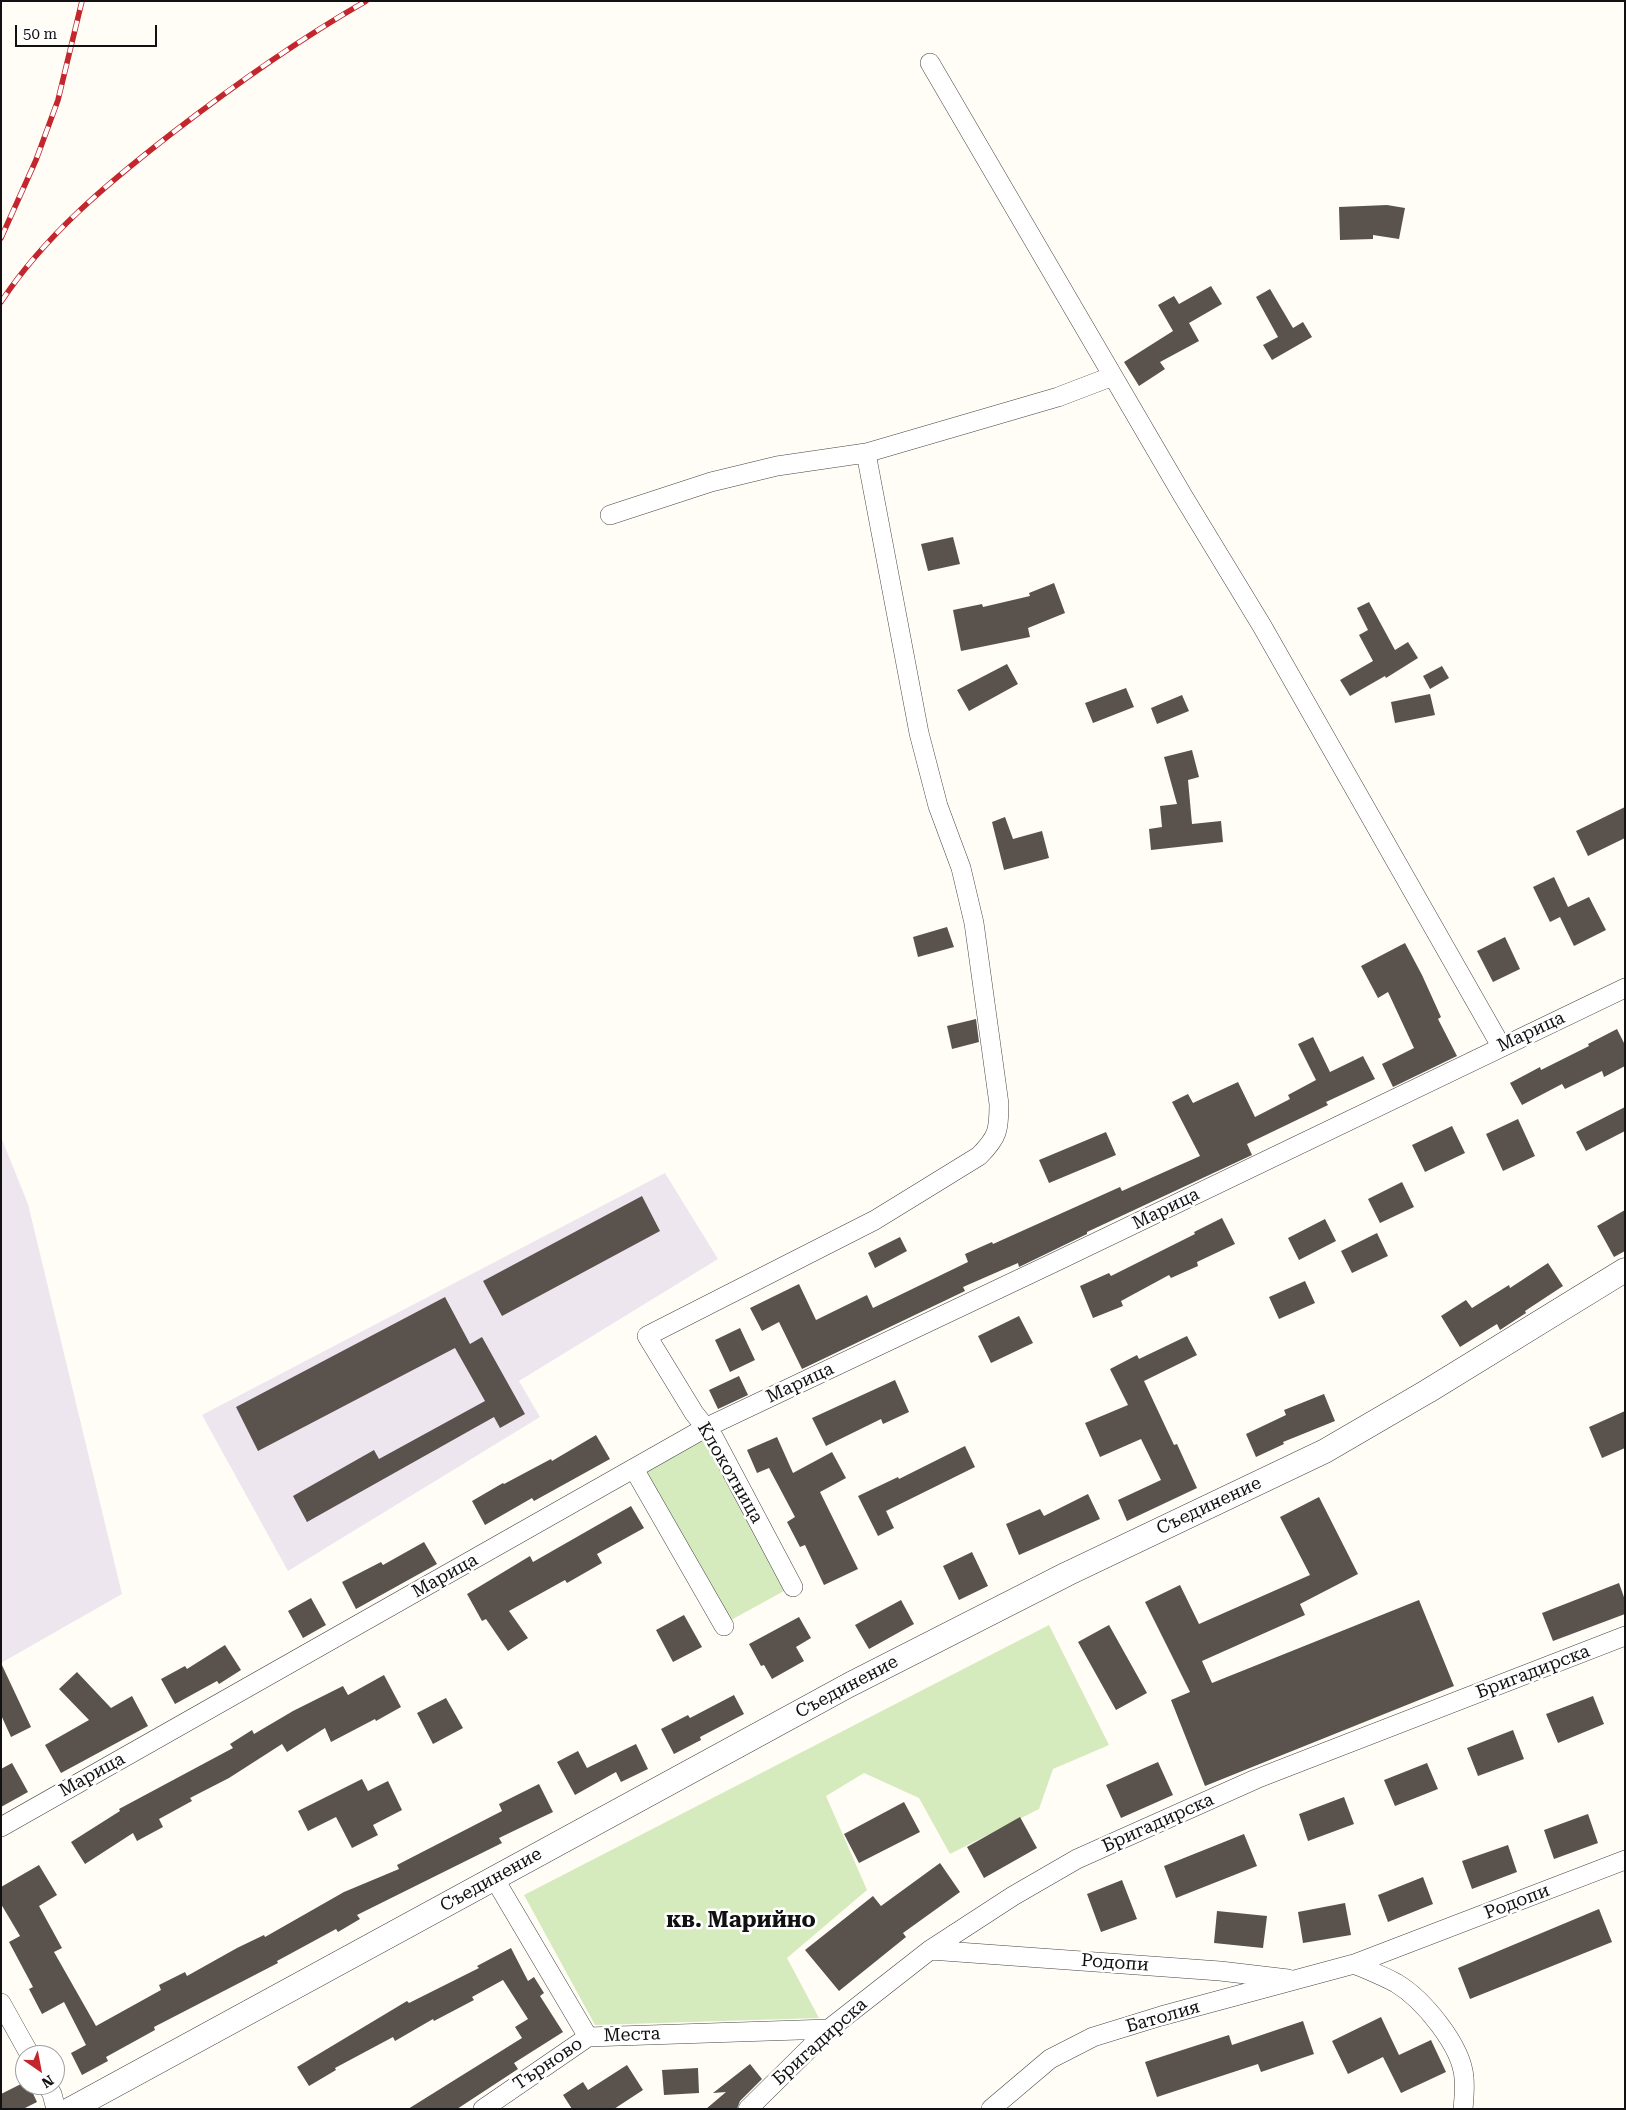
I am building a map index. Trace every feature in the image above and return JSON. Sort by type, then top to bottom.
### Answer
[{"type":"street","points":[[930,62],[1183,496],[1267,634],[1501,1046]]},
{"type":"street","points":[[610,515],[721,479],[777,466],[866,453],[1058,397],[1113,376]]},
{"type":"street","name":"Клокотница","points":[[793,1587],[714,1438],[694,1413],[647,1336],[875,1220],[979,1156],[993,1142],[999,1128],[999,1104],[974,923],[961,868],[938,806],[919,732],[866,453]]},
{"type":"street","name":"Марица","points":[[1,1827],[705,1428],[1625,988]]},
{"type":"street","name":"Съединение","points":[[71,2109],[832,1694],[962,1626],[1325,1451],[1428,1391],[1625,1270]]},
{"type":"street","points":[[634,1469],[724,1626]]},
{"type":"street","name":"Бригадирска","points":[[748,2109],[829,2029],[930,1950],[1013,1896],[1077,1859],[1165,1818],[1256,1779],[1625,1636]]},
{"type":"street","name":"Родопи","points":[[1354,1964],[1625,1860]]},
{"type":"street","name":"Места","points":[[494,1878],[588,2037],[829,2029]]},
{"type":"street","name":"Родопи","points":[[930,1950],[1220,1971],[1299,1980]]},
{"type":"street","points":[[1354,1964],[1397,1984],[1426,2008],[1443,2028],[1452,2042],[1464,2076],[1463,2109]]},
{"type":"street","name":"Батолия","points":[[991,2109],[1050,2059],[1093,2038],[1161,2016],[1354,1964]]},
{"type":"street","points":[[1,2003],[24,2045]]},
{"type":"street","name":"Търново","points":[[483,2109],[588,2037]]},
{"type":"street","points":[[52,2095],[56,2109]]},
{"type":"shaded area","points":[[1,1137],[28,1204],[122,1594],[1,1663]]},
{"type":"shaded area","points":[[665,1173],[718,1259],[519,1381],[540,1417],[288,1571],[202,1415]]},
{"type":"green space","points":[[702,1439],[718,1450],[793,1586],[722,1625],[641,1471]]},
{"type":"green space","points":[[1049,1625],[1109,1745],[1053,1769],[1039,1809],[950,1854],[919,1798],[864,1773],[826,1796],[867,1890],[787,1958],[819,2018],[595,2025],[524,1895]]},
{"type":"building","points":[[1387,205],[1405,208],[1399,239],[1373,235],[1373,239],[1340,240],[1339,207]]},
{"type":"building","points":[[1211,286],[1222,304],[1189,323],[1199,341],[1160,362],[1165,369],[1139,386],[1124,362],[1173,331],[1158,305],[1174,296],[1179,304]]},
{"type":"building","points":[[1270,289],[1293,328],[1303,322],[1312,337],[1272,360],[1263,345],[1278,337],[1256,297]]},
{"type":"building","points":[[953,537],[960,564],[928,571],[921,544]]},
{"type":"building","points":[[1054,583],[1065,613],[1028,628],[1030,637],[961,651],[953,610],[982,604],[983,607],[1030,596],[1029,593]]},
{"type":"building","points":[[1369,602],[1395,650],[1408,642],[1418,658],[1386,678],[1385,676],[1350,696],[1340,680],[1373,661],[1359,635],[1368,630],[1357,608]]},
{"type":"building","points":[[1007,664],[1018,684],[969,711],[957,690]]},
{"type":"building","points":[[1442,666],[1449,678],[1430,689],[1423,676]]},
{"type":"building","points":[[1126,688],[1134,707],[1093,723],[1085,703]]},
{"type":"building","points":[[1430,694],[1435,715],[1395,723],[1391,702]]},
{"type":"building","points":[[1182,695],[1189,711],[1157,724],[1151,708]]},
{"type":"building","points":[[1192,750],[1199,777],[1188,780],[1192,824],[1221,821],[1223,842],[1151,850],[1149,829],[1162,827],[1160,806],[1177,804],[1164,757]]},
{"type":"building","points":[[1625,807],[1625,838],[1588,856],[1576,831]]},
{"type":"building","points":[[1005,817],[1013,839],[1042,831],[1049,858],[1004,870],[992,822]]},
{"type":"building","points":[[1554,877],[1568,907],[1589,897],[1606,930],[1574,946],[1560,917],[1550,922],[1533,887]]},
{"type":"building","points":[[947,927],[954,947],[918,957],[913,937]]},
{"type":"building","points":[[1505,937],[1520,969],[1493,982],[1477,951]]},
{"type":"building","points":[[1405,943],[1422,975],[1441,1017],[1438,1019],[1457,1056],[1393,1087],[1382,1064],[1414,1048],[1388,992],[1378,998],[1361,966]]},
{"type":"building","points":[[976,1019],[979,1042],[952,1049],[947,1026]]},
{"type":"building","points":[[1617,1029],[1625,1045],[1625,1066],[1604,1077],[1602,1071],[1565,1089],[1562,1084],[1522,1105],[1510,1083],[1540,1067],[1541,1070],[1589,1046],[1588,1044]]},
{"type":"building","points":[[1313,1037],[1330,1072],[1363,1056],[1375,1079],[1326,1102],[1328,1105],[1247,1144],[1252,1155],[1087,1232],[1087,1234],[1019,1267],[1018,1263],[963,1287],[965,1291],[802,1369],[779,1322],[762,1331],[750,1308],[799,1284],[816,1320],[867,1295],[873,1308],[968,1262],[965,1254],[992,1242],[993,1244],[1120,1187],[1122,1191],[1200,1156],[1172,1102],[1188,1094],[1193,1103],[1238,1082],[1255,1117],[1290,1099],[1288,1095],[1316,1080],[1298,1044]]},
{"type":"building","points":[[1625,1107],[1625,1131],[1586,1151],[1576,1132]]},
{"type":"building","points":[[1518,1119],[1535,1156],[1503,1171],[1486,1134]]},
{"type":"building","points":[[1452,1126],[1465,1153],[1425,1172],[1412,1145]]},
{"type":"building","points":[[1106,1132],[1116,1155],[1049,1183],[1039,1160]]},
{"type":"building","points":[[1402,1182],[1414,1207],[1380,1223],[1368,1199]]},
{"type":"building","points":[[642,1196],[660,1231],[502,1316],[483,1281]]},
{"type":"building","points":[[1625,1210],[1625,1251],[1614,1257],[1597,1226]]},
{"type":"building","points":[[1222,1218],[1235,1244],[1197,1262],[1198,1266],[1171,1278],[1169,1275],[1121,1301],[1123,1306],[1093,1318],[1080,1286],[1109,1273],[1111,1276],[1195,1234],[1194,1232]]},
{"type":"building","points":[[1325,1219],[1336,1241],[1299,1260],[1288,1238]]},
{"type":"building","points":[[1377,1233],[1388,1256],[1352,1273],[1341,1251]]},
{"type":"building","points":[[900,1237],[907,1251],[875,1268],[868,1253]]},
{"type":"building","points":[[1548,1263],[1563,1286],[1500,1330],[1497,1324],[1460,1347],[1441,1316],[1466,1300],[1472,1308],[1509,1285],[1510,1288]]},
{"type":"building","points":[[1305,1281],[1315,1303],[1279,1319],[1269,1297]]},
{"type":"building","points":[[445,1297],[470,1344],[482,1337],[525,1414],[500,1428],[494,1417],[307,1522],[293,1496],[374,1450],[379,1459],[485,1401],[455,1348],[258,1451],[236,1407]]},
{"type":"building","points":[[1019,1316],[1033,1343],[991,1363],[978,1336]]},
{"type":"building","points":[[740,1328],[755,1360],[730,1372],[715,1340]]},
{"type":"building","points":[[1187,1336],[1197,1355],[1144,1381],[1174,1445],[1177,1444],[1197,1488],[1127,1521],[1118,1500],[1161,1480],[1141,1439],[1100,1457],[1085,1423],[1128,1405],[1110,1369],[1137,1355],[1139,1359]]},
{"type":"building","points":[[739,1376],[748,1395],[718,1409],[709,1390]]},
{"type":"building","points":[[895,1380],[909,1412],[883,1424],[881,1419],[826,1446],[812,1418]]},
{"type":"building","points":[[1324,1394],[1335,1421],[1283,1442],[1284,1444],[1256,1457],[1246,1434],[1286,1415],[1284,1410]]},
{"type":"building","points":[[1625,1411],[1625,1448],[1602,1458],[1589,1427]]},
{"type":"building","points":[[596,1435],[610,1459],[534,1501],[532,1498],[485,1525],[472,1501],[551,1459],[552,1461]]},
{"type":"building","points":[[777,1437],[793,1473],[832,1452],[846,1478],[820,1492],[858,1569],[824,1585],[805,1545],[800,1547],[787,1522],[795,1517],[769,1468],[757,1473],[747,1450]]},
{"type":"building","points":[[965,1446],[975,1467],[886,1511],[894,1528],[878,1536],[858,1496],[898,1477],[899,1479]]},
{"type":"building","points":[[1088,1494],[1100,1519],[1019,1555],[1006,1524],[1040,1509],[1044,1516]]},
{"type":"building","points":[[1319,1497],[1358,1574],[1300,1604],[1305,1615],[1202,1661],[1212,1683],[1419,1600],[1454,1686],[1205,1786],[1171,1700],[1190,1692],[1145,1602],[1180,1585],[1199,1624],[1310,1575],[1280,1517]]},
{"type":"building","points":[[631,1506],[644,1528],[597,1554],[602,1563],[567,1583],[565,1580],[509,1611],[528,1638],[508,1651],[486,1619],[482,1621],[467,1594],[530,1556],[533,1562]]},
{"type":"building","points":[[424,1542],[437,1564],[356,1609],[342,1582],[381,1562],[383,1565]]},
{"type":"building","points":[[972,1552],[988,1586],[959,1600],[943,1566]]},
{"type":"building","points":[[1619,1583],[1625,1600],[1625,1614],[1553,1641],[1542,1613]]},
{"type":"building","points":[[311,1598],[326,1625],[303,1638],[288,1611]]},
{"type":"building","points":[[901,1600],[914,1624],[869,1649],[855,1625]]},
{"type":"building","points":[[684,1615],[702,1647],[673,1662],[656,1630]]},
{"type":"building","points":[[799,1617],[811,1638],[796,1647],[804,1661],[772,1679],[764,1665],[761,1666],[749,1644]]},
{"type":"building","points":[[1109,1625],[1147,1693],[1116,1710],[1078,1642]]},
{"type":"building","points":[[225,1645],[241,1670],[219,1684],[217,1681],[175,1704],[161,1679],[185,1666],[187,1669]]},
{"type":"building","points":[[1,1663],[31,1727],[11,1737],[1,1715]]},
{"type":"building","points":[[77,1672],[111,1708],[132,1696],[148,1726],[61,1773],[45,1745],[89,1720],[59,1689]]},
{"type":"building","points":[[384,1675],[401,1707],[376,1721],[375,1719],[331,1742],[325,1728],[287,1752],[282,1744],[229,1778],[190,1798],[192,1801],[159,1819],[163,1827],[137,1841],[133,1833],[85,1864],[71,1842],[120,1811],[119,1809],[233,1748],[230,1744],[252,1730],[254,1734],[293,1711],[343,1686],[348,1695]]},
{"type":"building","points":[[734,1695],[744,1714],[700,1737],[701,1740],[674,1754],[661,1729],[688,1715],[690,1718]]},
{"type":"building","points":[[1593,1696],[1604,1724],[1558,1743],[1546,1714]]},
{"type":"building","points":[[446,1698],[463,1728],[433,1744],[417,1713]]},
{"type":"building","points":[[1513,1730],[1524,1759],[1478,1776],[1467,1748]]},
{"type":"building","points":[[636,1744],[648,1769],[621,1782],[616,1772],[575,1795],[557,1762],[578,1751],[587,1768]]},
{"type":"building","points":[[1158,1762],[1173,1795],[1121,1818],[1106,1785]]},
{"type":"building","points":[[12,1763],[28,1792],[1,1807],[1,1769]]},
{"type":"building","points":[[1427,1763],[1438,1789],[1395,1806],[1384,1780]]},
{"type":"building","points":[[362,1779],[368,1791],[388,1781],[402,1810],[373,1825],[378,1835],[352,1848],[336,1817],[308,1831],[298,1811]]},
{"type":"building","points":[[539,1784],[553,1812],[499,1838],[502,1843],[357,1915],[360,1919],[338,1932],[336,1929],[277,1961],[278,1963],[154,2027],[155,2030],[106,2057],[108,2061],[82,2075],[71,2053],[86,2045],[64,2002],[42,2014],[29,1989],[33,1987],[9,1942],[20,1936],[1,1904],[1,1887],[39,1865],[57,1895],[39,1906],[62,1948],[54,1952],[96,2026],[161,1990],[159,1985],[185,1972],[187,1976],[237,1948],[264,1935],[265,1937],[344,1892],[399,1869],[397,1865],[502,1811],[499,1804]]},
{"type":"building","points":[[1344,1797],[1354,1824],[1308,1841],[1299,1814]]},
{"type":"building","points":[[904,1802],[920,1832],[859,1863],[844,1834]]},
{"type":"building","points":[[1588,1814],[1598,1843],[1554,1859],[1544,1830]]},
{"type":"building","points":[[1020,1817],[1037,1848],[984,1878],[967,1847]]},
{"type":"building","points":[[1244,1834],[1257,1866],[1176,1898],[1164,1866]]},
{"type":"building","points":[[1508,1845],[1517,1872],[1472,1889],[1462,1861]]},
{"type":"building","points":[[940,1863],[960,1892],[903,1933],[906,1937],[839,1991],[805,1950],[873,1896],[881,1906]]},
{"type":"building","points":[[1423,1877],[1433,1904],[1388,1922],[1378,1895]]},
{"type":"building","points":[[1122,1880],[1137,1919],[1101,1932],[1087,1894]]},
{"type":"building","points":[[1345,1903],[1351,1935],[1303,1943],[1298,1912]]},
{"type":"building","points":[[1599,1909],[1612,1942],[1470,1999],[1458,1968]]},
{"type":"building","points":[[1217,1911],[1267,1916],[1263,1948],[1214,1943]]},
{"type":"building","points":[[511,1948],[528,1981],[534,1977],[544,1993],[540,1996],[563,2032],[514,2063],[518,2069],[457,2109],[408,2109],[522,2038],[515,2027],[528,2019],[503,1980],[472,1997],[474,2000],[434,2021],[433,2019],[395,2041],[393,2037],[335,2068],[336,2070],[309,2086],[297,2067],[407,2001],[409,2003],[479,1968],[477,1966]]},
{"type":"building","points":[[1381,2017],[1399,2055],[1431,2040],[1446,2072],[1401,2093],[1383,2057],[1348,2074],[1332,2041]]},
{"type":"building","points":[[1303,2021],[1314,2054],[1261,2072],[1258,2064],[1157,2097],[1145,2062],[1229,2035],[1232,2045]]},
{"type":"building","points":[[750,2064],[762,2079],[740,2101],[737,2109],[706,2109],[726,2092],[713,2093]]},
{"type":"building","points":[[627,2065],[643,2090],[614,2109],[572,2109],[563,2095],[583,2082],[588,2090]]},
{"type":"building","points":[[698,2068],[699,2093],[664,2095],[662,2070]]},
{"type":"building","points":[[15,2087],[15,2095],[34,2095],[37,2102],[23,2109],[1,2109],[1,2094]]},
{"type":"railway","points":[[1,238],[36,160],[58,100],[82,1]]},
{"type":"railway","points":[[1,302],[37,254],[79,211],[124,172],[242,81],[316,31],[366,1]]},
{"type":"district","name":"кв. Марийно","points":[[741,1921]]}]
